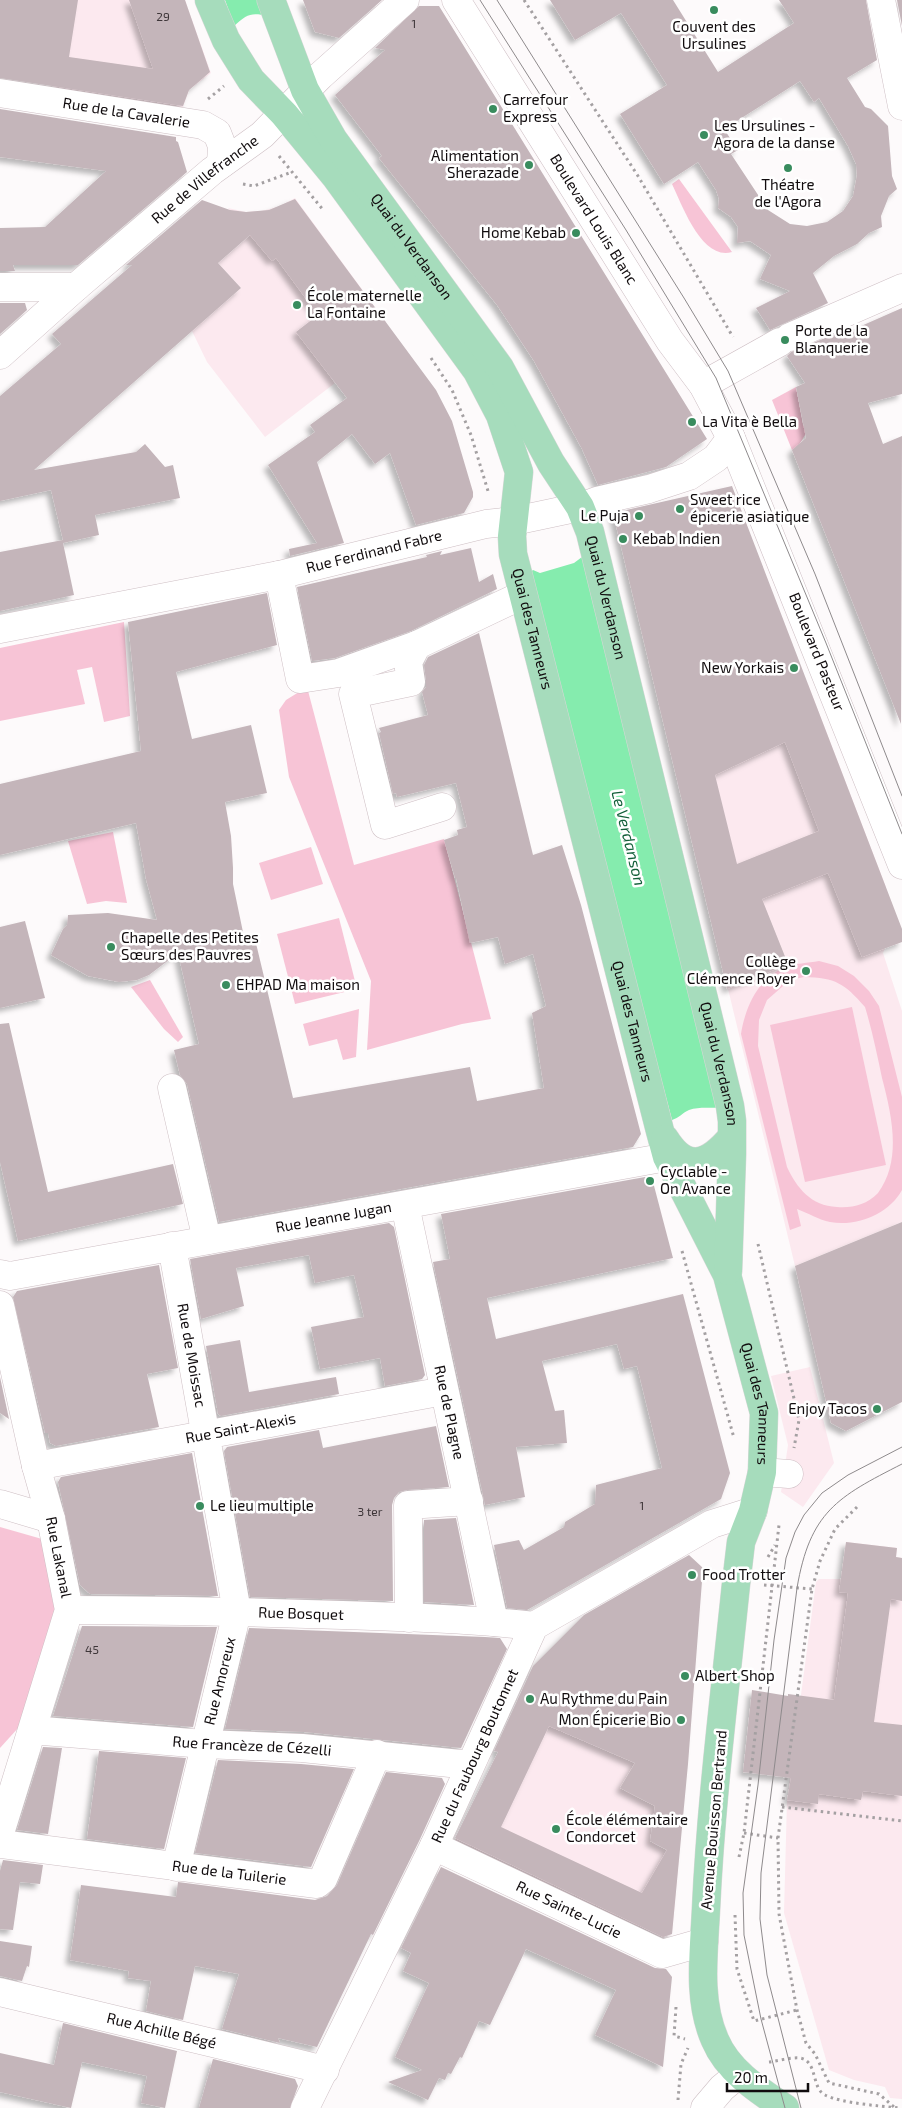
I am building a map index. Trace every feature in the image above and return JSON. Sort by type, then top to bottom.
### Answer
[{"type":"main road","name":"Quai du Verdanson","points":[[209,0],[226,40],[246,73],[284,114],[335,176],[477,370],[500,415],[519,472],[514,521]]},
{"type":"main road","name":"Quai du Verdanson","points":[[271,0],[305,90],[333,139],[500,368],[551,463],[580,507],[597,552],[732,1122],[727,1275]]},
{"type":"main road","name":"Quai des Tanneurs","points":[[514,521],[513,554],[522,595],[667,1157],[727,1275],[764,1412],[762,1472],[753,1511]]},
{"type":"main road","points":[[660,1131],[674,1154],[690,1162],[704,1160],[731,1138]]},
{"type":"main road","name":"Avenue Bouisson Bertrand","points":[[753,1511],[741,1542],[708,1854],[704,1988],[706,2011],[715,2041],[725,2058],[751,2069],[785,2108]]},
{"type":"street","name":"Rue de Villefranche","points":[[0,355],[76,287],[221,164],[262,134],[284,114],[305,90],[405,0]]},
{"type":"street","name":"Boulevard Louis Blanc","points":[[456,0],[670,341],[703,386],[731,438]]},
{"type":"street","points":[[881,0],[896,39],[902,106]]},
{"type":"street","name":"Rue de la Cavalerie","points":[[0,93],[203,126],[216,133],[222,146],[221,164]]},
{"type":"street","points":[[0,286],[76,287]]},
{"type":"street","points":[[703,386],[786,340],[902,288]]},
{"type":"street","name":"Rue Ferdinand Fabre","points":[[0,629],[279,575],[486,524],[514,521],[580,507],[597,501],[649,489],[689,476],[716,458],[731,438]]},
{"type":"street","name":"Boulevard Pasteur","points":[[731,438],[894,821],[902,865]]},
{"type":"street","points":[[279,575],[300,679],[338,672],[417,645],[522,595]]},
{"type":"street","points":[[417,645],[408,662],[410,682],[352,694],[385,825],[442,807]]},
{"type":"street","points":[[172,1088],[207,1240]]},
{"type":"street","name":"Rue Jeanne Jugan","points":[[0,1274],[10,1276],[667,1157]]},
{"type":"street","name":"Rue de Plagne","points":[[404,1205],[494,1622]]},
{"type":"street","name":"Rue de Moissac","points":[[172,1246],[237,1612]]},
{"type":"street","name":"Rue Lakanal","points":[[0,1305],[36,1466],[51,1519],[70,1610],[0,1833]]},
{"type":"street","name":"Rue Saint-Alexis","points":[[36,1466],[444,1391]]},
{"type":"street","points":[[762,1472],[789,1474]]},
{"type":"street","points":[[409,1618],[408,1505],[469,1501]]},
{"type":"street","points":[[0,1504],[51,1519]]},
{"type":"street","points":[[534,1626],[712,1524],[753,1511]]},
{"type":"street","name":"Rue Bosquet","points":[[70,1610],[237,1612],[494,1622],[534,1626]]},
{"type":"street","name":"Rue Amoreux","points":[[176,1867],[237,1612]]},
{"type":"street","name":"Rue du Faubourg Boutonnet","points":[[305,2108],[434,1846],[534,1626]]},
{"type":"street","name":"Rue Francèze de Cézelli","points":[[34,1728],[43,1731],[204,1744],[302,1748],[376,1754],[470,1765]]},
{"type":"street","name":"Rue de la Tuilerie","points":[[0,1844],[317,1884],[323,1879],[376,1754]]},
{"type":"street","name":"Rue Sainte-Lucie","points":[[434,1846],[662,1954],[704,1942]]},
{"type":"street","name":"Rue Achille Bégé","points":[[0,1992],[324,2070]]},
{"type":"street","points":[[705,2108],[722,2088],[751,2069]]},
{"type":"path","points":[[524,0],[638,176],[747,360]]},
{"type":"path","points":[[291,173],[330,218]]},
{"type":"path","points":[[430,358],[452,390],[471,436],[488,492]]},
{"type":"path","points":[[857,1507],[835,1529],[820,1561],[812,1589],[778,1838],[779,1914],[797,2010],[806,2042],[815,2054],[829,2083],[879,2094],[894,2108]]},
{"type":"path","points":[[738,1865],[744,1832],[776,1542]]},
{"type":"path","points":[[782,1807],[902,1821]]},
{"type":"path","points":[[744,1832],[778,1838]]},
{"type":"path","points":[[735,1912],[737,1969],[754,2021],[797,2010]]},
{"type":"path","points":[[678,2108],[681,2064],[691,2044]]},
{"type":"path","points":[[751,2069],[800,2058],[808,2062],[813,2071],[817,2087],[823,2094],[839,2099],[899,2108]]},
{"type":"shaded area","points":[[0,0],[185,0],[211,73],[189,90],[182,110],[53,89],[64,21]]},
{"type":"shaded area","points":[[679,179],[732,252],[721,253],[711,248],[694,229],[672,184]]},
{"type":"shaded area","name":"École maternelle La Fontaine","points":[[295,198],[386,322],[324,367],[335,383],[265,437],[207,362],[192,331],[241,288],[218,263],[250,235],[228,208],[246,212],[261,211],[278,207]]},
{"type":"shaded area","points":[[796,387],[803,425],[808,430],[799,445],[792,450],[772,400]]},
{"type":"shaded area","points":[[124,622],[130,716],[104,722],[92,667],[77,670],[85,704],[0,721],[0,648]]},
{"type":"shaded area","name":"Collège Clémence Royer","points":[[808,684],[886,887],[885,948],[883,953],[902,1011],[902,1222],[795,1266],[670,749]]},
{"type":"shaded area","points":[[307,687],[354,865],[444,839],[491,1019],[462,1024],[367,1050],[371,981],[289,777],[279,710],[286,700]]},
{"type":"shaded area","points":[[113,832],[127,903],[106,901],[87,904],[68,841]]},
{"type":"shaded area","points":[[311,847],[323,884],[271,900],[259,863]]},
{"type":"shaded area","points":[[339,918],[357,989],[295,1004],[277,934]]},
{"type":"shaded area","points":[[819,961],[838,966],[854,976],[869,991],[879,1006],[902,1097],[902,1190],[889,1206],[881,1212],[871,1217],[851,1222],[830,1222],[797,1209],[801,1226],[790,1230],[741,1034],[746,1014],[754,995],[767,979],[788,966]],"holes":[[[804,977],[839,983],[851,992],[865,1007],[889,1107],[893,1137],[890,1166],[878,1193],[864,1203],[854,1206],[837,1207],[820,1203],[800,1189],[795,1182],[787,1167],[758,1046],[759,1020],[767,1000],[790,980]]]},
{"type":"shaded area","points":[[150,980],[183,1037],[178,1042],[164,1029],[131,987]]},
{"type":"shaded area","points":[[852,1007],[886,1165],[805,1182],[770,1025]]},
{"type":"shaded area","points":[[359,1009],[356,1057],[343,1060],[337,1039],[309,1046],[303,1024]]},
{"type":"shaded area","points":[[810,1367],[834,1463],[803,1507],[781,1492],[788,1445],[771,1376]]},
{"type":"shaded area","points":[[0,1527],[42,1539],[57,1609],[19,1727],[0,1748]]},
{"type":"shaded area","points":[[846,1542],[897,1548],[896,1557],[902,1558],[902,2099],[890,2098],[885,2087],[854,2080],[829,2070],[784,1913],[787,1800],[816,1582],[819,1579],[841,1579]]},
{"type":"shaded area","name":"École élémentaire Condorcet","points":[[516,1711],[635,1763],[620,1788],[655,1806],[650,1841],[679,1857],[672,1934],[663,1938],[454,1842],[506,1736]]},
{"type":"water","points":[[225,0],[263,0],[268,16],[250,15],[234,26]]},
{"type":"water","name":"Le Verdanson","points":[[582,557],[724,1107],[693,1109],[672,1120],[527,575],[533,570],[540,573],[574,563]]},
{"type":"building","points":[[0,0],[78,0],[69,57],[153,69],[129,0],[185,0],[210,72],[189,90],[183,106],[0,78]]},
{"type":"building","points":[[303,0],[382,0],[339,38],[315,32]]},
{"type":"building","name":"Les Ursulines - Agora de la danse","points":[[550,0],[673,0],[718,72],[794,23],[779,0],[866,0],[877,60],[847,78],[865,107],[871,109],[888,126],[892,176],[897,189],[889,196],[881,216],[882,227],[869,233],[857,244],[834,256],[813,273],[828,303],[770,330],[756,308],[790,291],[760,279],[771,255],[750,241],[737,243],[738,227],[731,217],[718,208],[719,199],[716,190],[698,162],[664,184],[620,114],[667,85],[621,13],[575,40]],"holes":[[[800,81],[814,102],[819,98],[848,146],[856,164],[857,175],[853,196],[843,211],[827,222],[807,226],[790,224],[768,210],[731,154],[738,150],[724,129]]]},
{"type":"building","points":[[897,0],[902,0],[902,26]]},
{"type":"building","points":[[419,6],[439,6],[707,439],[666,467],[598,485],[582,449],[534,361],[497,305],[379,158],[382,156],[335,95],[385,50],[375,48]]},
{"type":"building","points":[[0,109],[176,137],[187,172],[78,265],[13,265],[15,271],[0,271],[0,228],[45,227],[106,171],[0,157]]},
{"type":"building","points":[[295,199],[436,390],[452,421],[473,492],[473,497],[464,513],[416,525],[390,453],[375,464],[352,434],[317,462],[344,543],[290,556],[289,549],[317,543],[268,465],[315,432],[310,425],[347,398],[296,332],[318,315],[276,258],[272,261],[250,235],[218,263],[241,288],[34,470],[136,452],[145,444],[165,467],[173,465],[180,498],[95,515],[99,535],[63,543],[74,595],[0,611],[0,552],[63,540],[51,490],[0,501],[0,396],[61,344],[52,334],[132,265],[126,265],[202,200],[230,210],[246,212],[269,210]]},
{"type":"building","points":[[0,303],[25,303],[27,310],[0,334]]},
{"type":"building","points":[[902,308],[902,394],[868,403],[883,444],[902,436],[901,724],[792,450],[806,438],[796,387],[805,383],[787,356],[791,352],[842,331],[843,334]]},
{"type":"building","points":[[732,486],[902,929],[902,942],[862,957],[828,873],[762,899],[788,964],[727,989],[613,513]],"holes":[[[785,742],[819,831],[737,864],[715,775]]]},
{"type":"building","points":[[471,548],[479,582],[493,574],[497,589],[411,631],[335,658],[312,661],[297,587],[427,557],[426,555],[442,551],[440,555]]},
{"type":"building","points":[[267,593],[277,645],[176,672],[192,739],[251,725],[267,793],[225,802],[231,836],[233,884],[244,937],[254,935],[293,1098],[470,1067],[477,1101],[544,1088],[532,1013],[546,1006],[533,954],[505,964],[498,937],[470,943],[456,878],[444,840],[458,835],[457,830],[467,827],[456,783],[397,797],[396,793],[393,794],[379,733],[381,732],[379,728],[428,715],[422,692],[426,687],[424,665],[428,657],[479,633],[533,855],[562,845],[581,905],[641,1134],[633,1147],[219,1222],[187,1084],[180,1075],[174,1050],[199,1044],[178,953],[149,975],[137,980],[119,982],[88,976],[51,955],[63,929],[67,925],[68,915],[108,913],[157,920],[146,879],[136,823],[0,855],[0,784],[141,751],[128,622]]},
{"type":"building","points":[[25,921],[45,998],[0,1008],[0,927]]},
{"type":"building","points":[[9,1023],[48,1192],[173,1164],[183,1204],[18,1241],[0,1162],[0,1024]]},
{"type":"building","points":[[645,1177],[653,1182],[673,1258],[487,1298],[496,1339],[683,1294],[730,1473],[721,1499],[527,1610],[507,1608],[494,1545],[519,1540],[524,1550],[564,1527],[565,1522],[595,1504],[596,1485],[662,1468],[637,1366],[624,1369],[617,1344],[542,1361],[555,1411],[564,1410],[567,1443],[516,1447],[525,1497],[485,1505],[433,1262],[450,1259],[441,1214]]},
{"type":"building","points":[[902,1222],[902,1402],[846,1431],[831,1423],[795,1266]]},
{"type":"building","points":[[389,1223],[394,1227],[425,1375],[422,1379],[385,1386],[380,1358],[320,1369],[311,1327],[364,1317],[354,1275],[315,1283],[309,1255],[236,1268],[244,1306],[201,1319],[190,1259]]},
{"type":"building","points":[[159,1265],[178,1368],[147,1374],[159,1427],[56,1446],[50,1443],[48,1433],[45,1433],[13,1297],[17,1291]]},
{"type":"building","points":[[240,1340],[249,1392],[336,1377],[339,1394],[221,1416],[218,1414],[206,1346]]},
{"type":"building","points":[[0,1377],[9,1419],[0,1413]]},
{"type":"building","points":[[436,1426],[449,1487],[407,1490],[399,1492],[394,1498],[392,1505],[393,1601],[250,1597],[224,1451],[227,1447],[319,1430],[323,1448]]},
{"type":"building","points":[[192,1453],[218,1596],[90,1594],[80,1585],[58,1482],[61,1477]]},
{"type":"building","points":[[456,1518],[474,1605],[424,1602],[424,1520]]},
{"type":"building","points":[[846,1542],[897,1548],[896,1557],[902,1558],[902,1601],[891,1599],[874,1722],[902,1725],[902,1796],[863,1791],[861,1800],[819,1794],[818,1804],[787,1800],[791,1778],[743,1772],[752,1690],[788,1696],[788,1694],[834,1700],[848,1593],[839,1592]]},
{"type":"building","points":[[689,1555],[703,1568],[688,1764],[672,1934],[663,1937],[455,1838],[498,1752],[494,1751],[533,1666],[584,1615]],"holes":[[[549,1726],[635,1763],[620,1788],[655,1806],[650,1841],[667,1850],[642,1893],[501,1827]]]},
{"type":"building","points":[[82,1626],[217,1627],[193,1727],[53,1716]]},
{"type":"building","points":[[249,1628],[500,1638],[507,1649],[461,1748],[304,1732],[225,1729]]},
{"type":"building","points":[[43,1747],[62,1748],[48,1834],[17,1830]]},
{"type":"building","points":[[99,1751],[186,1758],[164,1849],[87,1839]]},
{"type":"building","points":[[218,1760],[354,1769],[311,1867],[195,1853]]},
{"type":"building","points":[[386,1772],[442,1778],[445,1784],[420,1839],[373,1935],[371,1934],[317,2047],[278,2038],[280,2043],[222,2029],[239,1974],[195,1966],[183,2020],[146,2011],[151,1981],[128,1978],[129,1971],[70,1960],[81,1885],[176,1897],[178,1882],[315,1900],[327,1896],[337,1885]]},
{"type":"building","points":[[3,1860],[43,1865],[40,1884],[20,1882],[13,1930],[0,1929],[0,1871]]},
{"type":"building","points":[[441,1867],[655,1968],[666,1969],[672,1977],[663,2067],[595,2035],[616,1990],[526,1949],[490,2025],[479,2021],[462,2058],[460,2057],[451,2074],[448,2073],[445,2080],[439,2078],[428,2100],[388,2082],[422,2070],[395,2057],[429,1983],[403,1971],[411,1953],[401,1948]]},
{"type":"building","points":[[0,1941],[32,1946],[29,1967],[27,1966],[22,1981],[0,1976]]},
{"type":"building","points":[[63,2023],[177,2051],[165,2108],[141,2103],[147,2076],[82,2062],[71,2108],[0,2092],[0,2053],[54,2065]]},
{"type":"building","points":[[213,2059],[295,2079],[298,2086],[290,2108],[199,2108]]},
{"type":"tram line","points":[[480,0],[626,230],[716,378],[826,643],[902,834]]},
{"type":"tram line","points":[[497,0],[728,371],[815,574],[902,796]]},
{"type":"tram line","points":[[785,2108],[761,2019],[744,1935],[743,1893],[786,1558],[795,1532],[804,1515],[822,1493],[848,1475],[902,1447]]},
{"type":"tram line","points":[[801,2108],[767,1975],[760,1919],[761,1873],[797,1588],[810,1541],[819,1524],[830,1510],[860,1487],[902,1464]]},
{"type":"place","name":"Couvent des Ursulines","points":[[714,10]]},
{"type":"place","name":"Carrefour Express","points":[[493,109]]},
{"type":"place","name":"Les Ursulines - Agora de la danse","points":[[704,135]]},
{"type":"place","name":"Alimentation Sherazade","points":[[529,165]]},
{"type":"place","name":"Théatre de l'Agora","points":[[788,168]]},
{"type":"place","name":"Home Kebab","points":[[576,233]]},
{"type":"place","name":"École maternelle La Fontaine","points":[[297,305]]},
{"type":"place","name":"Porte de la Blanquerie","points":[[785,340]]},
{"type":"place","name":"La Vita è Bella","points":[[692,422]]},
{"type":"place","name":"Sweet rice épicerie asiatique","points":[[680,509]]},
{"type":"place","name":"Le Puja","points":[[639,516]]},
{"type":"place","name":"Kebab Indien","points":[[623,539]]},
{"type":"place","name":"New Yorkais","points":[[794,668]]},
{"type":"place","name":"Chapelle des Petites Sœurs des Pauvres","points":[[111,947]]},
{"type":"place","name":"Collège Clémence Royer","points":[[806,971]]},
{"type":"place","name":"EHPAD Ma maison","points":[[226,985]]},
{"type":"place","name":"Cyclable - On Avance","points":[[650,1181]]},
{"type":"place","name":"Enjoy Tacos","points":[[877,1409]]},
{"type":"place","name":"Le lieu multiple","points":[[200,1506]]},
{"type":"place","name":"Food Trotter","points":[[692,1575]]},
{"type":"place","name":"Albert Shop","points":[[685,1676]]},
{"type":"place","name":"Au Rythme du Pain","points":[[530,1699]]},
{"type":"place","name":"Mon Épicerie Bio","points":[[681,1720]]},
{"type":"place","name":"École élémentaire Condorcet","points":[[556,1829]]}]
